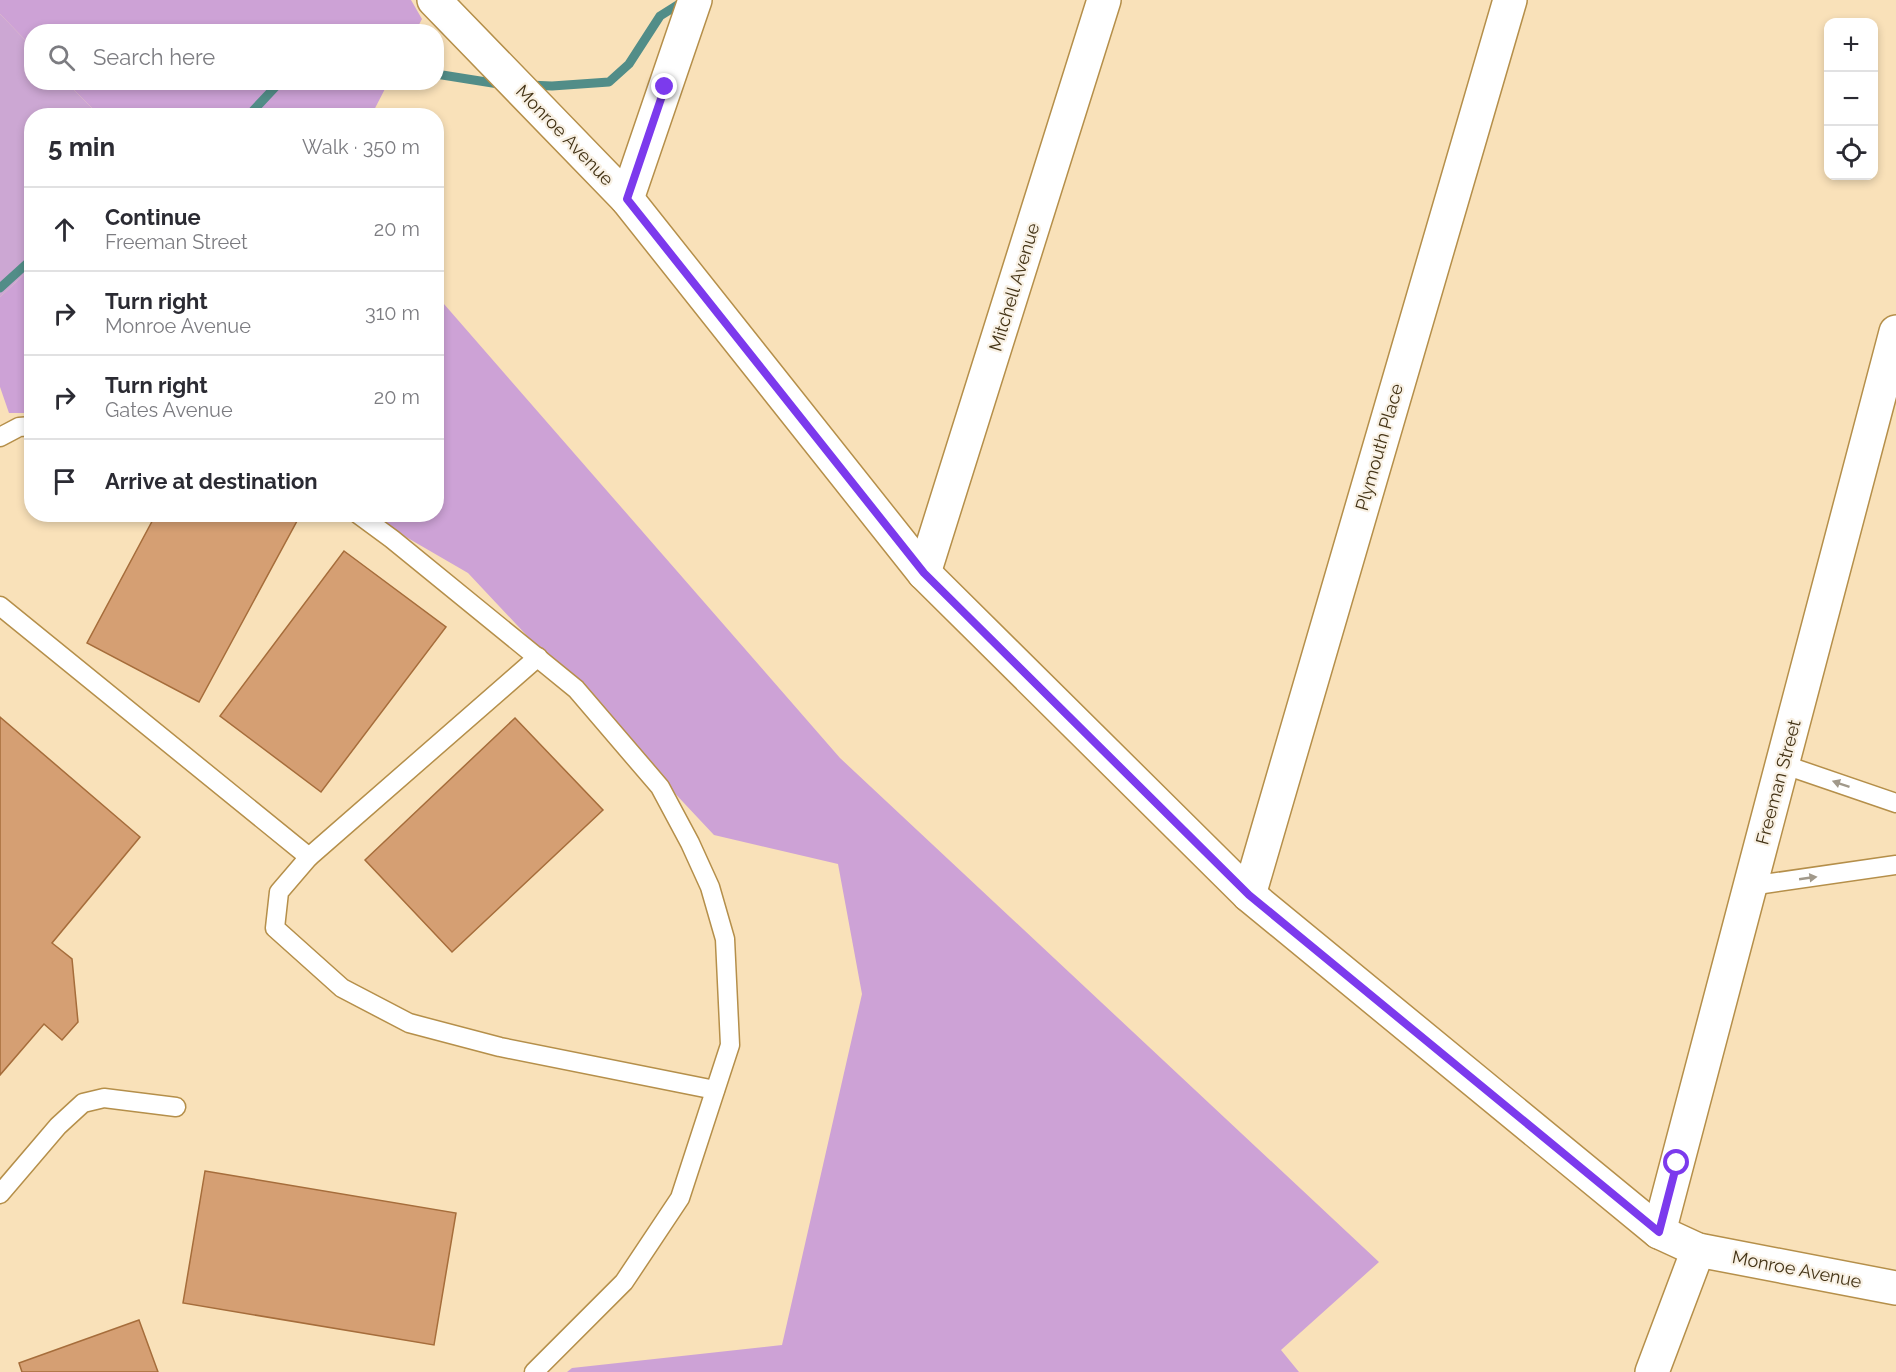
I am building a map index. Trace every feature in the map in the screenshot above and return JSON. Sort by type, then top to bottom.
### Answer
[{"type":"street","name":"Monroe Avenue","points":[[434,0],[627,199],[924,573],[1249,895],[1659,1232],[1698,1250],[1896,1288]]},
{"type":"street","name":"Mitchell Avenue","points":[[924,573],[1104,0]]},
{"type":"street","name":"Plymouth Place","points":[[1249,895],[1510,0]]},
{"type":"street","points":[[627,199],[691,10]]},
{"type":"street","name":"Freeman Street","points":[[1659,1232],[1896,332]]},
{"type":"street","points":[[1653,1372],[1698,1250]]},
{"type":"lane","points":[[0,437],[24,427]]},
{"type":"lane","points":[[369,522],[576,688],[660,787],[710,887],[725,939],[730,1045],[680,1198],[624,1282],[534,1372]]},
{"type":"lane","points":[[0,606],[309,857]]},
{"type":"lane","points":[[538,657],[309,857],[279,892],[275,928],[342,988],[409,1023],[500,1047],[715,1090]]},
{"type":"lane","points":[[1782,764],[1896,803]]},
{"type":"lane","points":[[1750,886],[1896,865]]},
{"type":"lane","points":[[0,1194],[58,1126],[83,1103],[105,1098],[176,1107]]},
{"type":"shaded area","points":[[0,0],[411,0],[422,19],[419,24],[24,24],[24,39],[0,14]]},
{"type":"shaded area","points":[[0,14],[24,39],[24,90],[74,90],[92,108],[24,108],[24,275],[0,297]]},
{"type":"shaded area","points":[[74,90],[384,90],[375,108],[92,108]]},
{"type":"shaded area","points":[[24,275],[24,413],[9,413],[0,387],[0,297]]},
{"type":"shaded area","points":[[444,304],[840,758],[1379,1262],[1281,1350],[1299,1372],[567,1372],[572,1368],[782,1345],[862,994],[838,864],[714,835],[468,573],[380,522],[444,522]]},
{"type":"building","points":[[152,522],[296,522],[199,702],[87,643]]},
{"type":"building","points":[[344,551],[446,627],[321,792],[220,716]]},
{"type":"building","points":[[0,717],[140,837],[52,943],[72,959],[78,1022],[62,1040],[44,1024],[0,1075]]},
{"type":"building","points":[[515,718],[603,810],[452,952],[365,860]]},
{"type":"building","points":[[205,1171],[456,1213],[434,1345],[183,1303]]},
{"type":"building","points":[[139,1320],[158,1372],[22,1372],[19,1363]]},
{"type":"waterway","points":[[528,85],[552,86],[609,82],[629,64],[660,16],[684,1]]},
{"type":"waterway","points":[[444,75],[505,85]]},
{"type":"waterway","points":[[256,108],[272,90]]},
{"type":"waterway","points":[[0,288],[24,266]]},
{"type":"route","points":[[665,87],[627,199],[924,573],[1249,895],[1659,1232],[1677,1163]]}]
